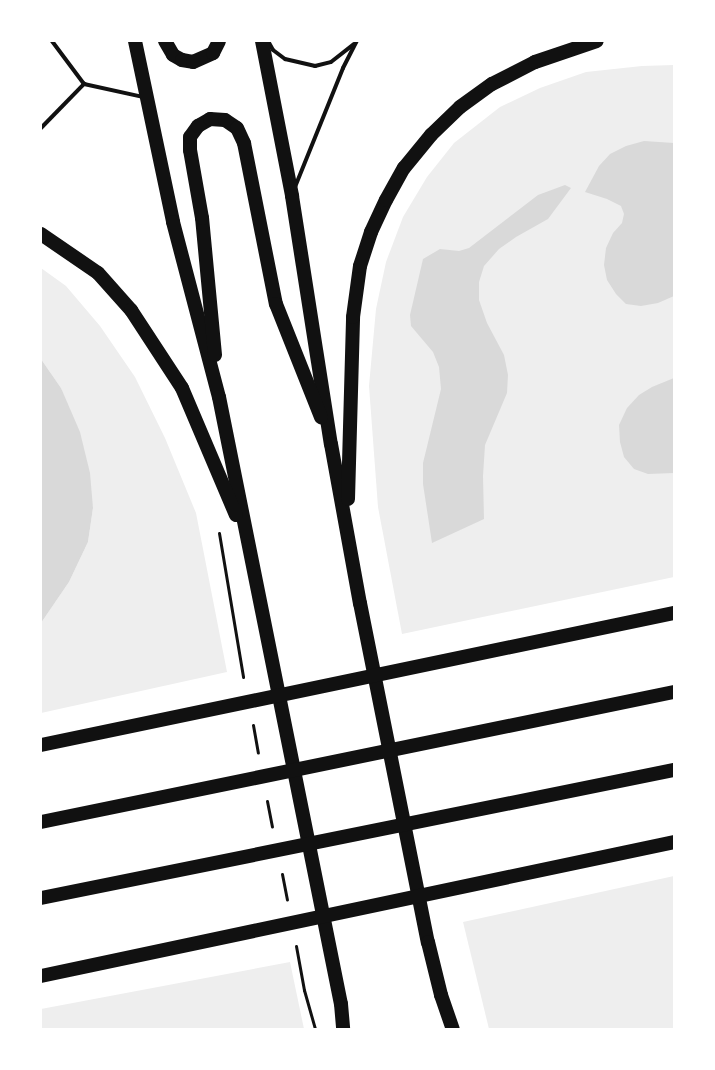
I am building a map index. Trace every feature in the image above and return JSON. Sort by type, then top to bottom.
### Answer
[{"type":"highway","points":[[135,41],[173,222],[219,397],[342,1004],[343,1029]]},
{"type":"highway","points":[[165,41],[173,55],[182,60],[193,62],[213,53],[219,41]]},
{"type":"highway","points":[[262,41],[292,196],[331,444],[360,603],[428,942],[453,1029]]},
{"type":"highway","points":[[347,524],[353,317],[360,266],[371,232],[386,200],[404,168],[431,135],[460,107],[492,84],[535,62],[597,41]]},
{"type":"highway","points":[[219,397],[202,218],[190,150],[190,137],[198,126],[210,120],[225,120],[237,128],[244,143],[276,304],[331,444]]},
{"type":"highway","points":[[41,234],[98,273],[132,310],[154,342],[182,388],[247,542]]},
{"type":"highway","points":[[41,745],[674,613]]},
{"type":"highway","points":[[41,822],[674,692]]},
{"type":"highway","points":[[41,898],[674,770]]},
{"type":"highway","points":[[41,976],[674,842]]},
{"type":"lane","points":[[52,41],[84,84],[147,98]]},
{"type":"lane","points":[[268,41],[273,50],[285,60],[315,66],[331,62],[356,42]]},
{"type":"lane","points":[[292,196],[356,42]]},
{"type":"lane","points":[[41,128],[84,84]]},
{"type":"path","points":[[233,623],[244,681]]},
{"type":"path","points":[[252,720],[259,758]]},
{"type":"path","points":[[267,797],[274,835]]},
{"type":"path","points":[[280,864],[287,903]]},
{"type":"path","points":[[295,941],[304,990],[315,1029]]},
{"type":"shaded area","points":[[674,65],[674,577],[402,634],[378,507],[369,386],[376,309],[386,262],[403,217],[427,177],[454,143],[500,107],[540,88],[586,72],[642,66]]},
{"type":"shaded area","points":[[644,141],[674,143],[674,296],[658,303],[641,306],[626,304],[616,294],[607,280],[604,265],[606,248],[613,233],[622,223],[624,214],[621,206],[585,192],[599,166],[610,154],[626,146]]},
{"type":"shaded area","points":[[565,185],[571,188],[548,219],[499,249],[484,266],[479,282],[479,300],[487,323],[504,355],[508,375],[507,393],[485,445],[483,476],[484,519],[432,543],[423,484],[423,463],[441,389],[439,367],[433,352],[411,326],[410,315],[423,259],[440,249],[459,251],[469,248],[538,195]]},
{"type":"shaded area","points":[[41,268],[66,286],[100,326],[135,377],[165,438],[196,513],[227,672],[41,713],[41,623],[69,582],[88,542],[93,508],[61,388],[41,359]]},
{"type":"shaded area","points":[[41,359],[61,388],[80,432],[90,473],[93,508],[88,542],[69,582],[41,623]]},
{"type":"shaded area","points":[[674,378],[674,473],[648,474],[634,469],[624,457],[620,442],[619,425],[627,408],[639,395],[652,387]]},
{"type":"shaded area","points":[[674,876],[674,1029],[489,1029],[463,922]]},
{"type":"shaded area","points":[[290,962],[304,1029],[41,1029],[41,1009]]}]
